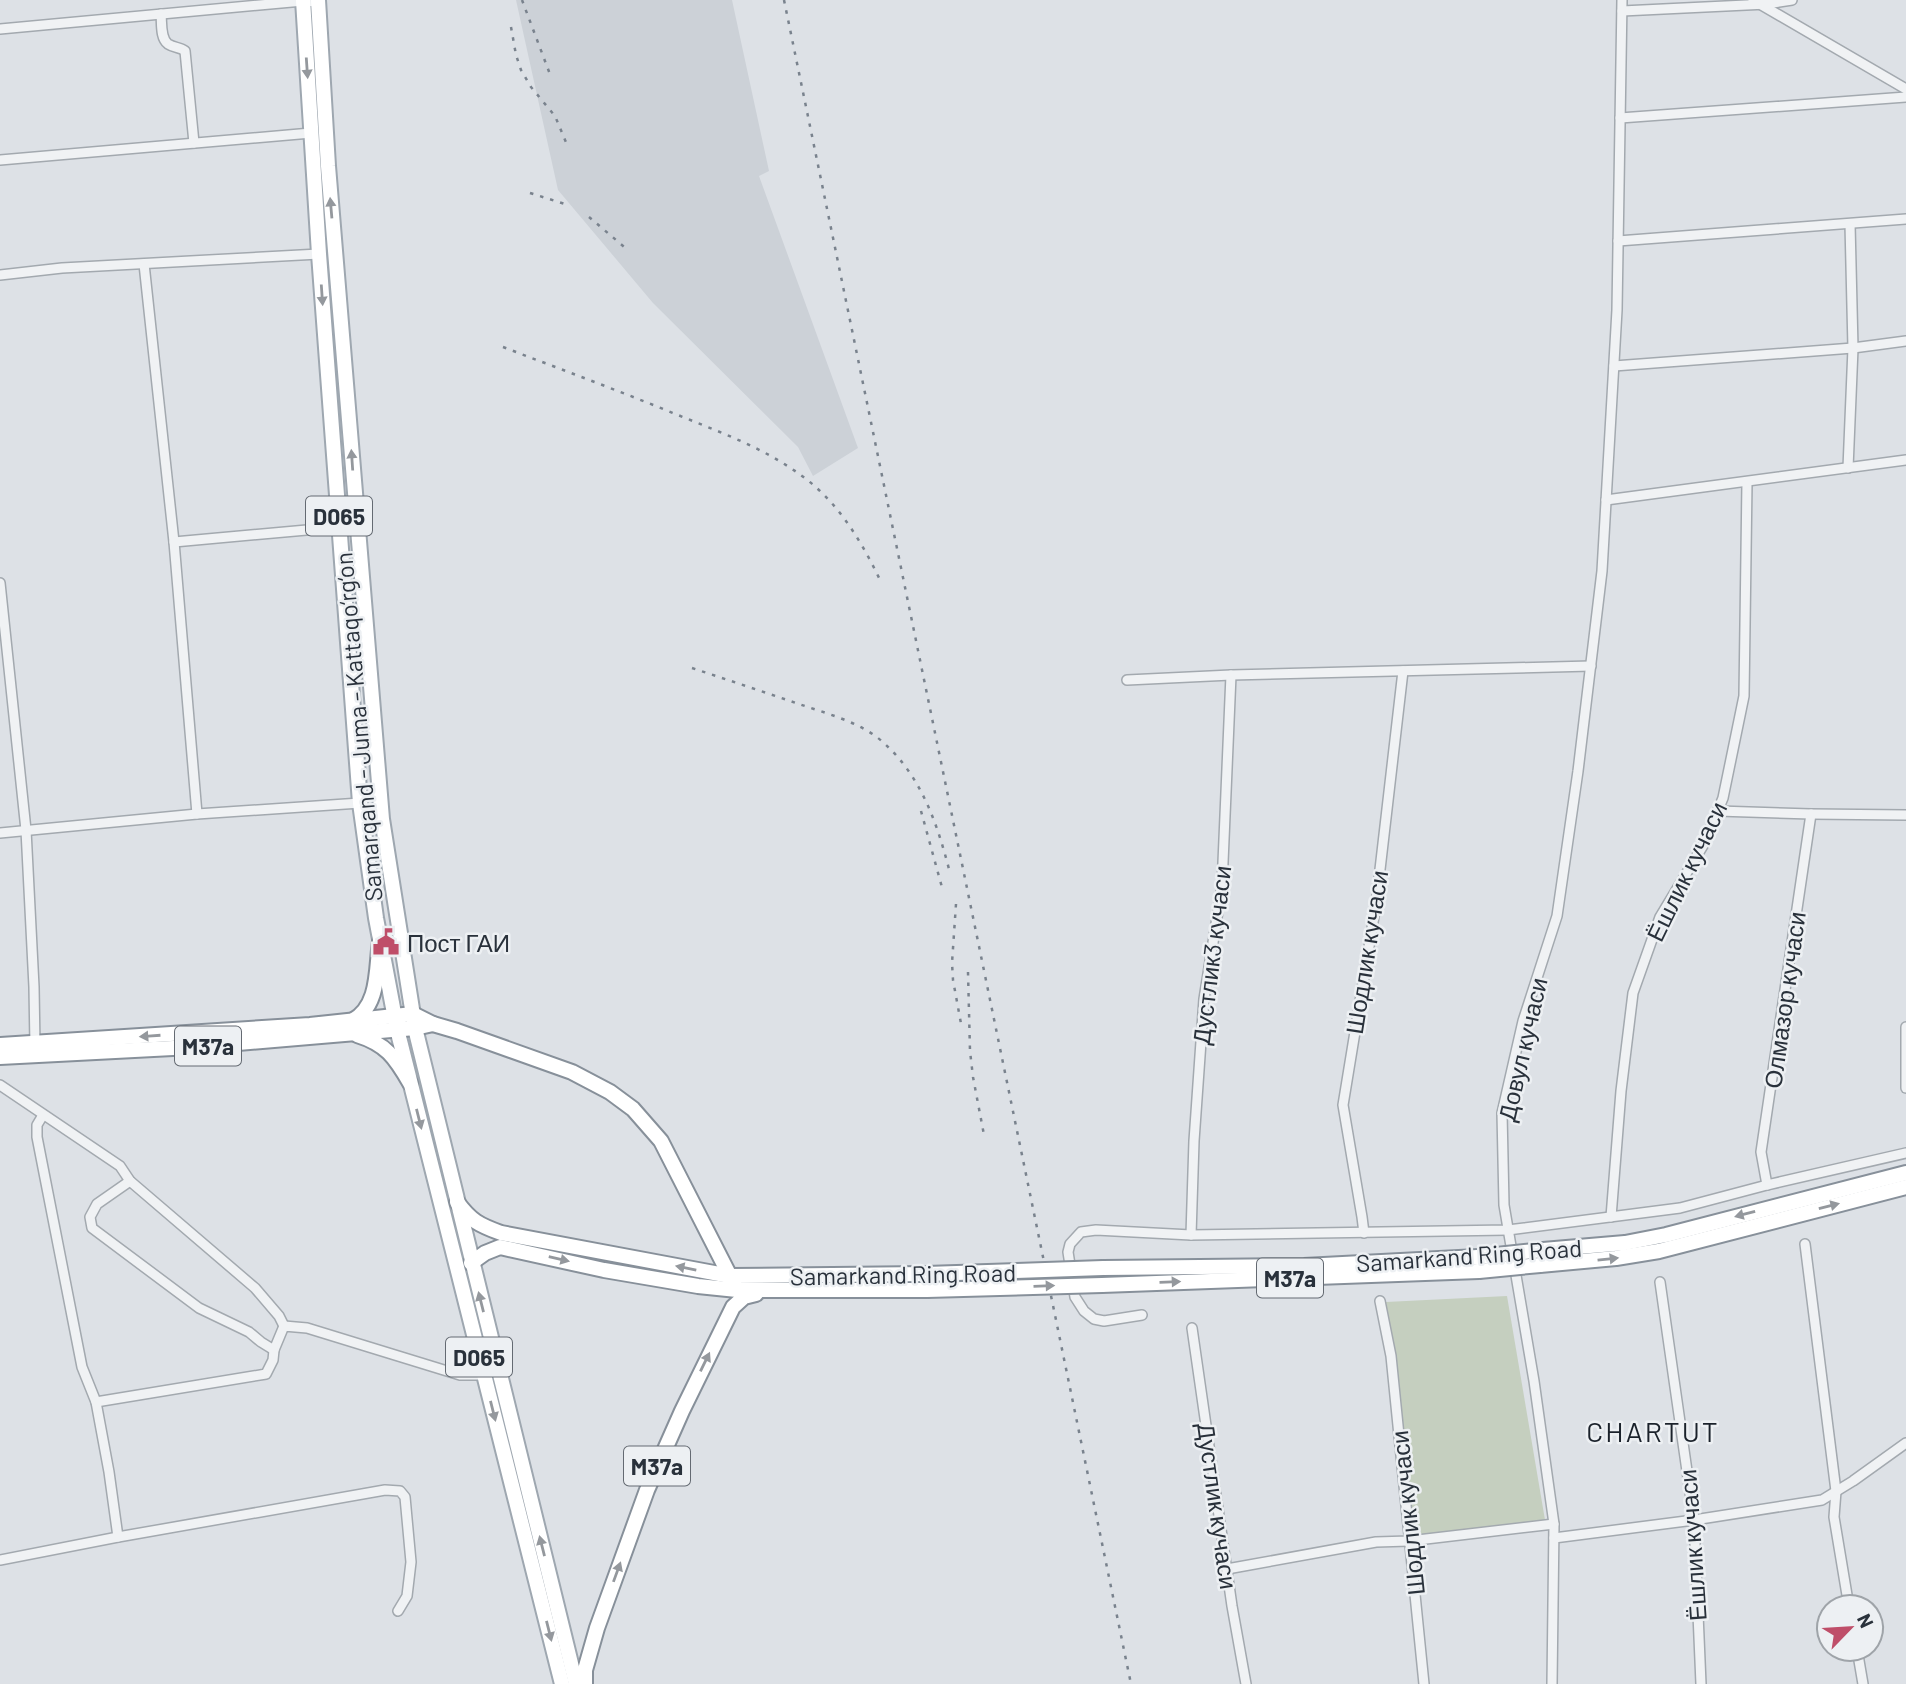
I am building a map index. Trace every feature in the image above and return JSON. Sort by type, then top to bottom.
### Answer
[{"type":"main road","name":"Samarqand - Juma - Kattaqo‘rg‘on","points":[[310,1],[311,133],[319,254],[360,803],[380,941],[395,1022],[562,1684]]},
{"type":"main road","name":"Samarqand - Juma - Kattaqo‘rg‘on","points":[[310,1],[327,154],[382,819],[414,1021],[576,1684]]},
{"type":"main road","points":[[380,941],[371,999],[352,1027],[382,1045],[395,1058],[410,1083]]},
{"type":"main road","name":"M37a","points":[[0,1045],[35,1049],[192,1047],[395,1022],[433,1024],[572,1072],[610,1092],[633,1109],[661,1141],[716,1246]]},
{"type":"main road","name":"M37a","points":[[0,1057],[35,1049]]},
{"type":"main road","name":"Samarkand Ring Road","points":[[457,1202],[468,1217],[501,1233],[734,1283],[782,1289],[927,1290],[1102,1285],[1478,1264],[1542,1257],[1666,1235],[1906,1173]]},
{"type":"main road","name":"Samarkand Ring Road","points":[[1542,1257],[1616,1258],[1659,1251],[1906,1187]]},
{"type":"main road","points":[[716,1246],[733,1269],[753,1277]]},
{"type":"main road","points":[[716,1246],[734,1283]]},
{"type":"main road","name":"Samarkand Ring Road","points":[[471,1263],[500,1247],[626,1274],[698,1286],[734,1283],[753,1277],[1478,1264]]},
{"type":"main road","name":"M37a","points":[[585,1684],[590,1649],[647,1490],[719,1333],[733,1307],[744,1297],[782,1289]]},
{"type":"street","name":"Довул кучаси","points":[[1552,1684],[1554,1524],[1534,1381],[1504,1205],[1502,1113],[1523,1021],[1557,916],[1578,771],[1602,570],[1614,366],[1622,0]]},
{"type":"street","points":[[1622,11],[1792,0]]},
{"type":"street","points":[[0,29],[310,1]]},
{"type":"street","points":[[1756,2],[1906,89]]},
{"type":"street","points":[[161,14],[165,40],[185,51],[194,143]]},
{"type":"street","points":[[1620,118],[1906,97]]},
{"type":"street","points":[[0,160],[311,133]]},
{"type":"street","points":[[1618,240],[1906,219]]},
{"type":"street","points":[[1848,468],[1853,348],[1850,224]]},
{"type":"street","points":[[0,275],[62,268],[319,254]]},
{"type":"street","points":[[144,264],[174,542],[197,814]]},
{"type":"street","points":[[1614,366],[1853,348],[1906,341]]},
{"type":"street","points":[[1606,500],[1906,460]]},
{"type":"street","name":"Ёшлик кучаси","points":[[1611,1217],[1621,1091],[1633,993],[1660,917],[1704,844],[1723,798],[1744,696],[1747,482]]},
{"type":"street","points":[[174,542],[340,527]]},
{"type":"street","points":[[0,583],[26,830],[35,1049]]},
{"type":"street","points":[[1127,680],[1591,666]]},
{"type":"street","name":"Шодлик кучаси","points":[[1364,1233],[1343,1105],[1376,904],[1403,671]]},
{"type":"street","name":"Дустлик3 кучаси","points":[[1191,1235],[1194,1141],[1204,999],[1222,886],[1231,675]]},
{"type":"street","points":[[0,833],[197,814],[360,803]]},
{"type":"street","points":[[1718,811],[1906,815]]},
{"type":"street","name":"Олмазор кучаси","points":[[1767,1185],[1761,1152],[1811,814]]},
{"type":"street","points":[[1906,1027],[1906,1088]]},
{"type":"street","points":[[0,1085],[120,1166],[130,1181],[255,1288],[284,1326],[274,1350],[273,1360],[265,1374],[96,1402]]},
{"type":"street","points":[[43,1115],[37,1125],[37,1138],[82,1367],[96,1402],[118,1536]]},
{"type":"street","points":[[1142,1315],[1104,1321],[1094,1319],[1084,1311],[1075,1297],[1068,1252],[1070,1244],[1081,1232],[1096,1230],[1191,1235],[1508,1230],[1680,1208],[1906,1153]]},
{"type":"street","points":[[130,1181],[97,1204],[90,1217],[92,1228],[199,1308],[249,1332],[274,1350]]},
{"type":"street","points":[[1805,1244],[1836,1492],[1834,1517],[1847,1593]]},
{"type":"street","name":"Ёшлик кучаси","points":[[1660,1282],[1694,1520],[1701,1684]]},
{"type":"street","name":"Шодлик кучаси","points":[[1380,1301],[1391,1356],[1424,1684]]},
{"type":"street","points":[[284,1326],[307,1328],[460,1374],[484,1375]]},
{"type":"street","name":"Дустлик кучаси","points":[[1192,1328],[1246,1684]]},
{"type":"street","points":[[1554,1538],[1822,1500],[1906,1443]]},
{"type":"street","points":[[0,1560],[118,1536],[385,1490],[400,1491],[405,1497],[411,1562],[407,1596],[398,1611]]},
{"type":"street","points":[[1227,1569],[1376,1542],[1409,1541],[1554,1524]]},
{"type":"street","points":[[1859,1663],[1863,1684]]},
{"type":"shaded area","points":[[516,0],[732,0],[769,171],[759,176],[858,448],[813,476],[798,447],[653,303],[558,190]]},
{"type":"green space","points":[[1507,1296],[1545,1520],[1415,1536],[1386,1302]]},
{"type":"railway","points":[[522,0],[551,77]]},
{"type":"railway","points":[[784,0],[1131,1684]]},
{"type":"railway","points":[[511,27],[521,70],[555,116],[568,147]]},
{"type":"railway","points":[[530,193],[565,204]]},
{"type":"railway","points":[[589,217],[629,251]]},
{"type":"railway","points":[[503,347],[725,434],[775,458],[806,479],[830,501],[858,540],[881,582]]},
{"type":"railway","points":[[692,668],[840,718],[878,738],[893,751],[916,782],[933,817],[950,873]]},
{"type":"railway","points":[[921,811],[943,891]]},
{"type":"railway","points":[[956,904],[952,963],[962,1029]]},
{"type":"railway","points":[[968,972],[970,1051],[984,1135]]},
{"type":"place","name":"Пост ГАИ","points":[[386,942]]},
{"type":"district","name":"CHARTUT","points":[[1653,1431]]}]
